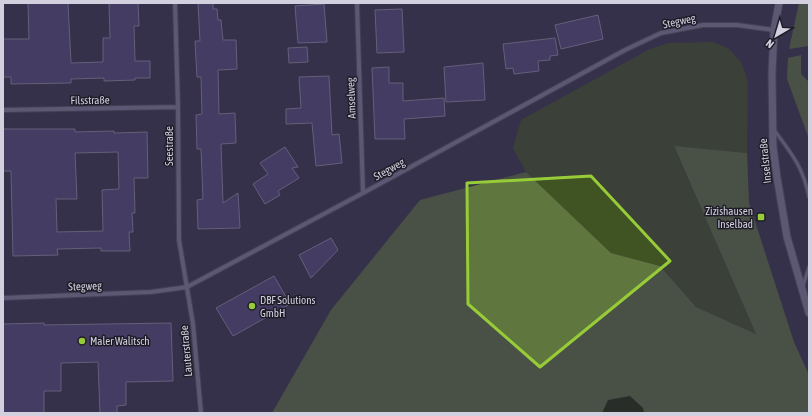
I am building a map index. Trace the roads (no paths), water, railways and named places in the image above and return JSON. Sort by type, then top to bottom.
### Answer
[{"type":"street","name":"Seestraße","points":[[175,3],[178,107],[178,240],[187,287]]},
{"type":"street","name":"Amselweg","points":[[357,3],[363,193]]},
{"type":"street","name":"Inselstraße","points":[[779,3],[774,30],[772,73],[776,177],[788,237],[809,313]]},
{"type":"street","name":"Stegweg","points":[[3,298],[151,292],[187,287],[625,50],[661,33],[703,25],[737,25],[774,30]]},
{"type":"street","name":"Filsstraße","points":[[3,110],[178,107]]},
{"type":"street","name":"Lauterstraße","points":[[187,287],[193,324],[201,413]]},
{"type":"lane","points":[[773,128],[799,164],[809,197]]},
{"type":"lane","points":[[802,290],[809,266]]},
{"type":"place","name":"Zizishausen Inselbad","points":[[761,217]]},
{"type":"place","name":"DBF Solutions GmbH","points":[[252,306]]},
{"type":"place","name":"Maler Walitsch","points":[[82,341]]}]
